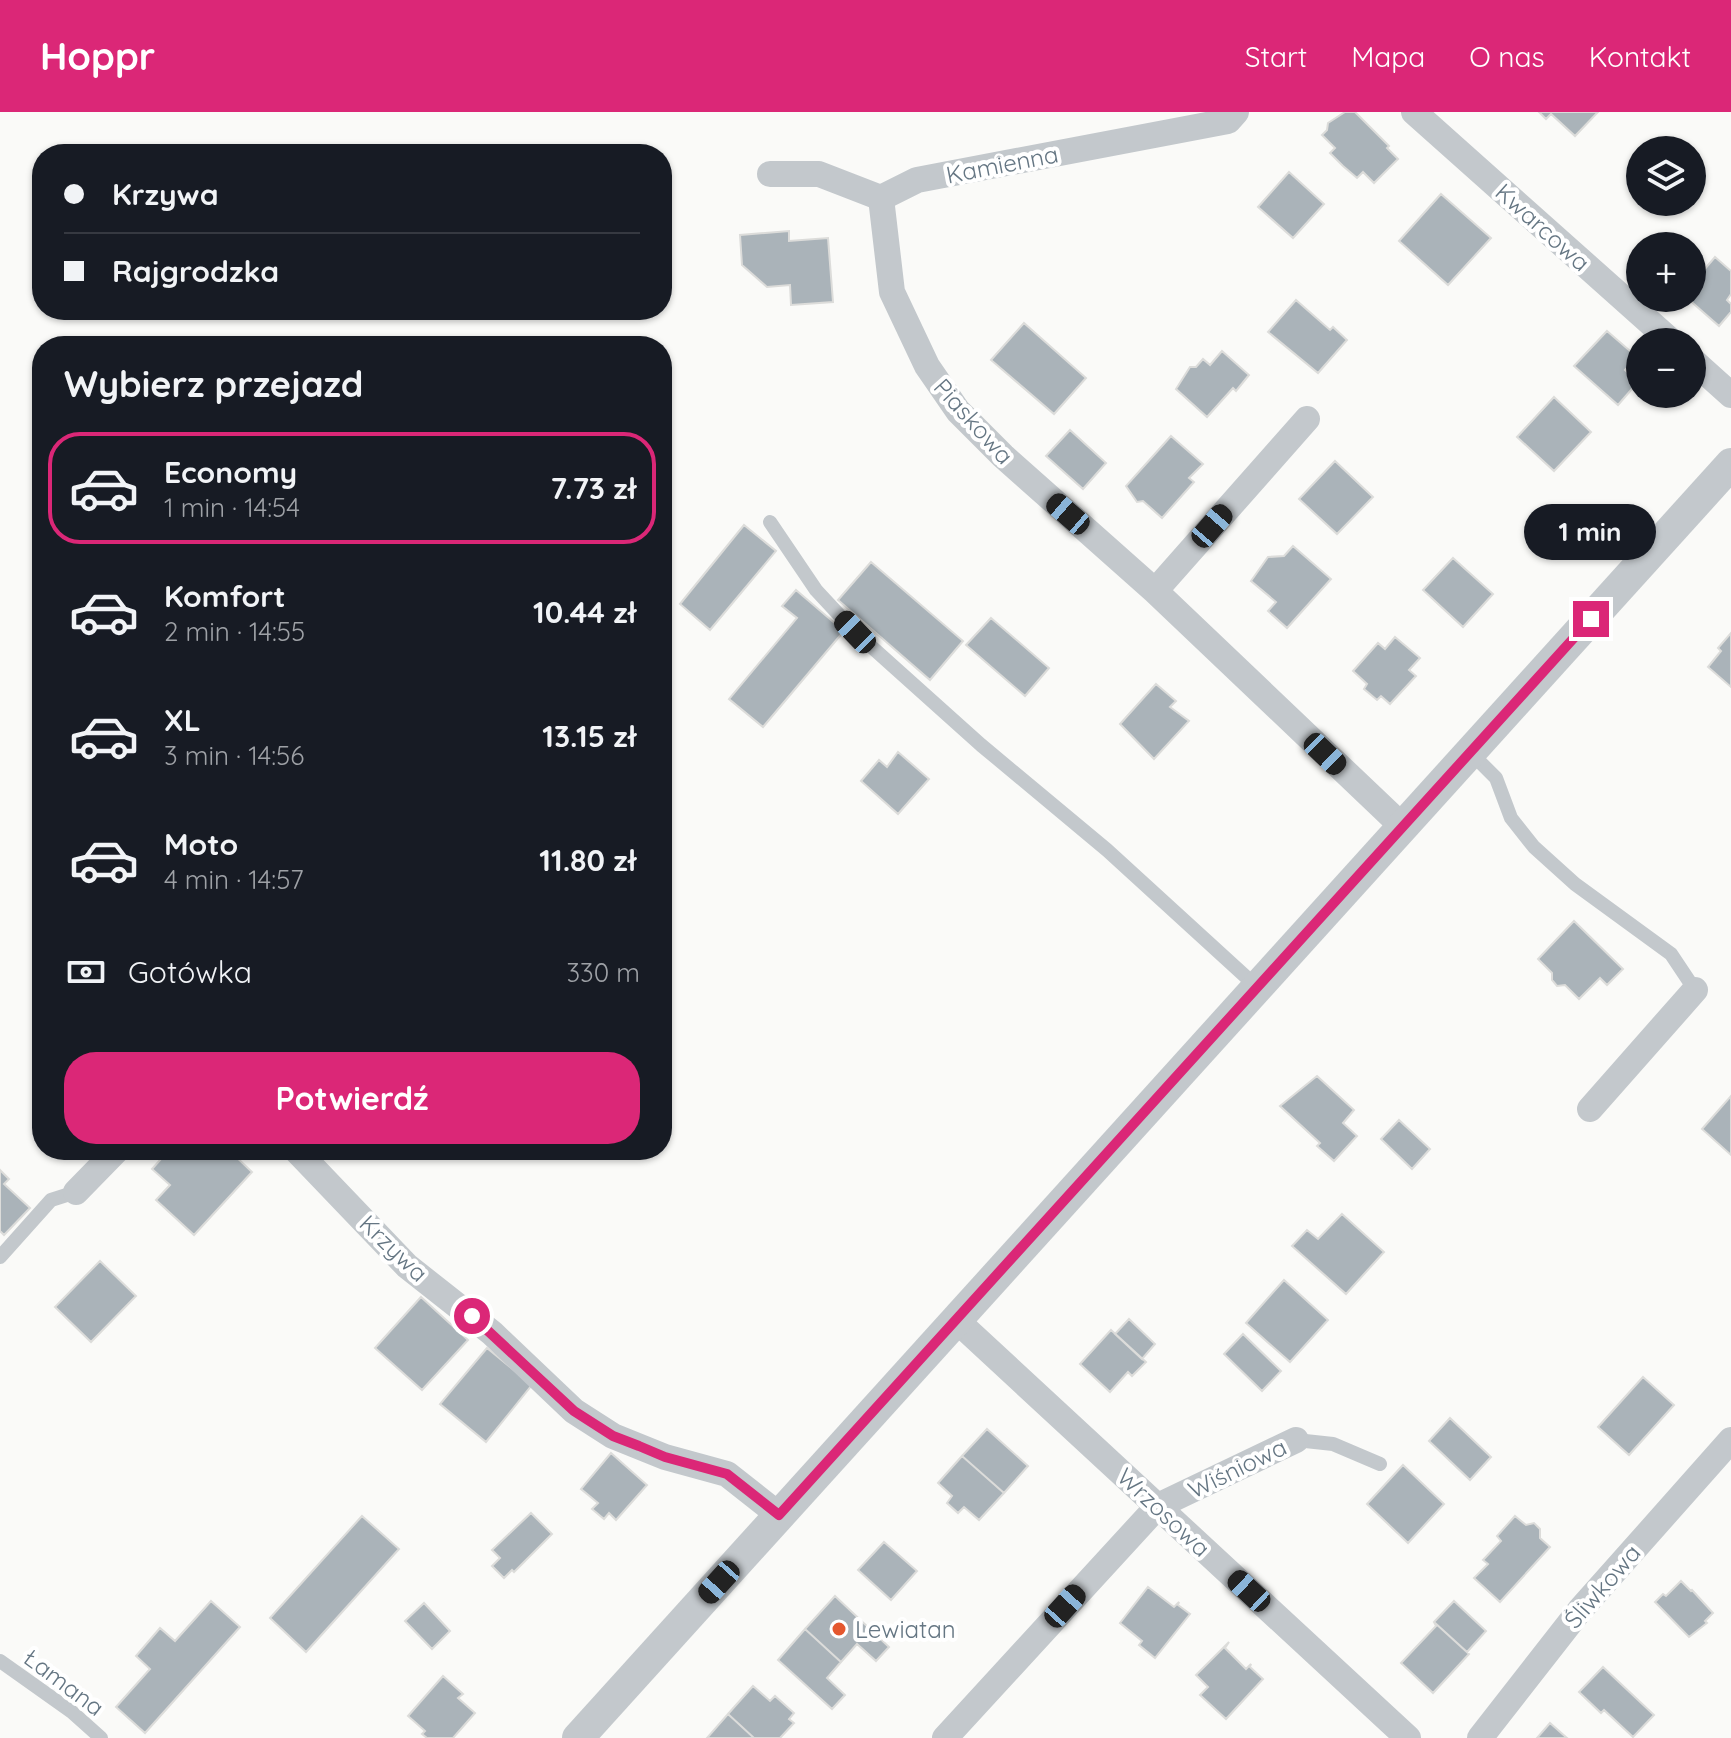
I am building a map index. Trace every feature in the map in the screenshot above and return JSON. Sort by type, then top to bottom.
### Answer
[{"type":"street","name":"Kamienna","points":[[881,198],[917,180],[1228,121],[1236,112]]},
{"type":"street","name":"Kwarcowa","points":[[1414,112],[1656,328]]},
{"type":"street","points":[[770,174],[819,174],[881,198]]},
{"type":"street","name":"Piaskowa","points":[[881,198],[892,292],[934,377],[958,411],[1003,456],[1155,591],[1402,826]]},
{"type":"street","points":[[1706,373],[1731,395]]},
{"type":"street","points":[[1155,591],[1307,419]]},
{"type":"street","points":[[578,1738],[1731,464]]},
{"type":"street","points":[[1590,1109],[1695,990]]},
{"type":"street","points":[[76,1192],[107,1160]]},
{"type":"street","name":"Krzywa","points":[[306,1160],[407,1266],[492,1333],[574,1411],[613,1436],[652,1452],[727,1474],[779,1515]]},
{"type":"street","name":"Wrzosowa","points":[[955,1319],[1408,1738]]},
{"type":"street","name":"Wiśniowa","points":[[945,1738],[1158,1506],[1296,1440]]},
{"type":"street","name":"Śliwkowa","points":[[1480,1738],[1580,1610],[1731,1440]]},
{"type":"lane","points":[[770,522],[816,590],[855,632],[981,745],[1107,850],[1257,987]]},
{"type":"lane","points":[[1470,751],[1496,778],[1511,818],[1534,847],[1575,884],[1671,954],[1695,990]]},
{"type":"lane","points":[[0,1257],[51,1200],[76,1192]]},
{"type":"lane","points":[[1296,1440],[1333,1444],[1380,1464]]},
{"type":"lane","name":"Łamana","points":[[0,1661],[72,1712],[101,1738]]},
{"type":"building","points":[[1345,112],[1355,112],[1398,159],[1374,183],[1363,172],[1357,178],[1343,166],[1330,153],[1335,148],[1322,135],[1328,123]]},
{"type":"building","points":[[1539,112],[1598,112],[1575,136],[1551,114],[1546,119]]},
{"type":"building","points":[[1289,172],[1324,204],[1293,238],[1258,207]]},
{"type":"building","points":[[1441,194],[1491,238],[1448,285],[1399,241]]},
{"type":"building","points":[[789,231],[789,241],[828,238],[833,302],[791,305],[790,285],[767,287],[742,265],[740,235]]},
{"type":"building","points":[[1715,257],[1731,271],[1731,294],[1727,300],[1731,304],[1731,312],[1719,326],[1703,312],[1706,312],[1706,268]]},
{"type":"building","points":[[1296,300],[1330,330],[1333,327],[1347,340],[1318,373],[1268,332]]},
{"type":"building","points":[[1024,323],[1086,378],[1054,414],[991,360]]},
{"type":"building","points":[[1607,331],[1626,347],[1626,396],[1618,405],[1574,366]]},
{"type":"building","points":[[1222,351],[1249,375],[1207,417],[1176,389],[1190,367],[1196,367],[1203,359],[1210,365]]},
{"type":"building","points":[[1554,397],[1591,432],[1554,471],[1517,437]]},
{"type":"building","points":[[1070,430],[1106,463],[1083,489],[1046,456]]},
{"type":"building","points":[[1171,436],[1203,464],[1189,478],[1194,482],[1162,518],[1143,501],[1137,502],[1126,486]]},
{"type":"building","points":[[1335,461],[1373,497],[1337,534],[1299,499]]},
{"type":"building","points":[[744,525],[776,551],[710,630],[680,604]]},
{"type":"building","points":[[1293,546],[1331,579],[1287,628],[1268,611],[1276,602],[1251,581],[1268,557],[1284,556]]},
{"type":"building","points":[[1453,558],[1493,594],[1463,627],[1423,590]]},
{"type":"building","points":[[871,562],[963,641],[930,680],[838,600]]},
{"type":"building","points":[[796,590],[844,631],[763,727],[729,699],[797,618],[782,606]]},
{"type":"building","points":[[991,618],[1049,668],[1025,696],[966,645]]},
{"type":"building","points":[[1731,633],[1731,687],[1708,667]]},
{"type":"building","points":[[1395,637],[1420,658],[1409,670],[1416,676],[1390,704],[1381,696],[1377,700],[1364,689],[1367,684],[1353,671],[1378,643],[1385,649]]},
{"type":"building","points":[[1156,684],[1176,701],[1170,707],[1189,721],[1154,759],[1120,724]]},
{"type":"building","points":[[898,752],[929,779],[898,814],[861,781],[879,760],[887,767]]},
{"type":"building","points":[[1574,921],[1623,969],[1607,985],[1600,978],[1579,999],[1565,985],[1557,986],[1552,980],[1552,973],[1538,959]]},
{"type":"building","points":[[1317,1076],[1354,1110],[1343,1123],[1357,1136],[1334,1161],[1317,1146],[1320,1143],[1280,1106]]},
{"type":"building","points":[[1731,1096],[1731,1155],[1702,1129]]},
{"type":"building","points":[[1399,1120],[1430,1149],[1412,1169],[1381,1139]]},
{"type":"building","points":[[160,1160],[239,1160],[252,1172],[194,1235],[156,1200],[170,1185],[152,1169]]},
{"type":"building","points":[[0,1170],[9,1179],[4,1184],[30,1208],[4,1235],[0,1231]]},
{"type":"building","points":[[1342,1214],[1384,1252],[1346,1294],[1292,1246],[1307,1230],[1318,1239]]},
{"type":"building","points":[[100,1261],[136,1296],[91,1342],[55,1307]]},
{"type":"building","points":[[1284,1280],[1328,1320],[1290,1362],[1246,1323]]},
{"type":"building","points":[[421,1297],[468,1340],[422,1390],[375,1348]]},
{"type":"building","points":[[1129,1319],[1155,1344],[1142,1359],[1115,1334]]},
{"type":"building","points":[[1111,1330],[1146,1362],[1132,1376],[1128,1372],[1110,1392],[1080,1364]]},
{"type":"building","points":[[1243,1334],[1281,1371],[1262,1391],[1224,1354]]},
{"type":"building","points":[[487,1348],[532,1385],[486,1442],[440,1404]]},
{"type":"building","points":[[1643,1377],[1674,1405],[1629,1455],[1598,1427]]},
{"type":"building","points":[[1450,1418],[1491,1457],[1470,1480],[1429,1441]]},
{"type":"building","points":[[987,1429],[1028,1466],[1004,1493],[962,1456]]},
{"type":"building","points":[[611,1453],[647,1485],[616,1520],[609,1513],[604,1519],[592,1509],[598,1503],[581,1489]]},
{"type":"building","points":[[962,1456],[1004,1493],[979,1520],[964,1507],[958,1513],[947,1503],[952,1496],[938,1483]]},
{"type":"building","points":[[1403,1465],[1444,1504],[1408,1543],[1367,1504]]},
{"type":"building","points":[[531,1513],[552,1534],[504,1578],[492,1566],[500,1558],[492,1550]]},
{"type":"building","points":[[362,1516],[399,1549],[306,1652],[270,1618]]},
{"type":"building","points":[[1515,1516],[1526,1525],[1534,1523],[1540,1529],[1540,1538],[1550,1547],[1500,1602],[1474,1578],[1488,1564],[1483,1560],[1501,1541],[1497,1536]]},
{"type":"building","points":[[884,1542],[917,1571],[891,1600],[858,1570]]},
{"type":"building","points":[[1681,1581],[1713,1613],[1705,1621],[1707,1623],[1689,1637],[1655,1602]]},
{"type":"building","points":[[1148,1587],[1174,1607],[1179,1602],[1178,1605],[1190,1614],[1155,1658],[1139,1645],[1142,1641],[1120,1623]]},
{"type":"building","points":[[835,1596],[889,1647],[876,1661],[857,1644],[841,1662],[805,1629]]},
{"type":"building","points":[[211,1601],[240,1627],[145,1733],[116,1707],[150,1669],[136,1656],[160,1628],[175,1641]]},
{"type":"building","points":[[1454,1601],[1486,1631],[1467,1652],[1434,1622]]},
{"type":"building","points":[[424,1603],[450,1631],[432,1649],[405,1621]]},
{"type":"building","points":[[1434,1622],[1469,1654],[1433,1693],[1401,1663],[1436,1626]]},
{"type":"building","points":[[805,1629],[841,1662],[827,1678],[845,1695],[832,1709],[778,1660]]},
{"type":"building","points":[[1229,1642],[1225,1648],[1246,1669],[1251,1664],[1250,1667],[1263,1679],[1226,1719],[1200,1695],[1208,1687],[1196,1675]]},
{"type":"building","points":[[1603,1667],[1654,1715],[1633,1737],[1579,1692]]},
{"type":"building","points":[[443,1676],[463,1694],[458,1698],[475,1713],[453,1738],[427,1738],[422,1734],[425,1731],[408,1716]]},
{"type":"building","points":[[753,1686],[770,1701],[775,1696],[794,1713],[789,1719],[794,1723],[780,1738],[754,1738],[728,1714]]},
{"type":"building","points":[[728,1714],[754,1738],[707,1738]]},
{"type":"building","points":[[1550,1723],[1567,1738],[1537,1738]]},
{"type":"place","name":"Lewiatan","points":[[839,1629]]},
{"type":"route","points":[[472,1316],[574,1411],[613,1436],[665,1457],[727,1474],[779,1515],[1591,619]]}]
